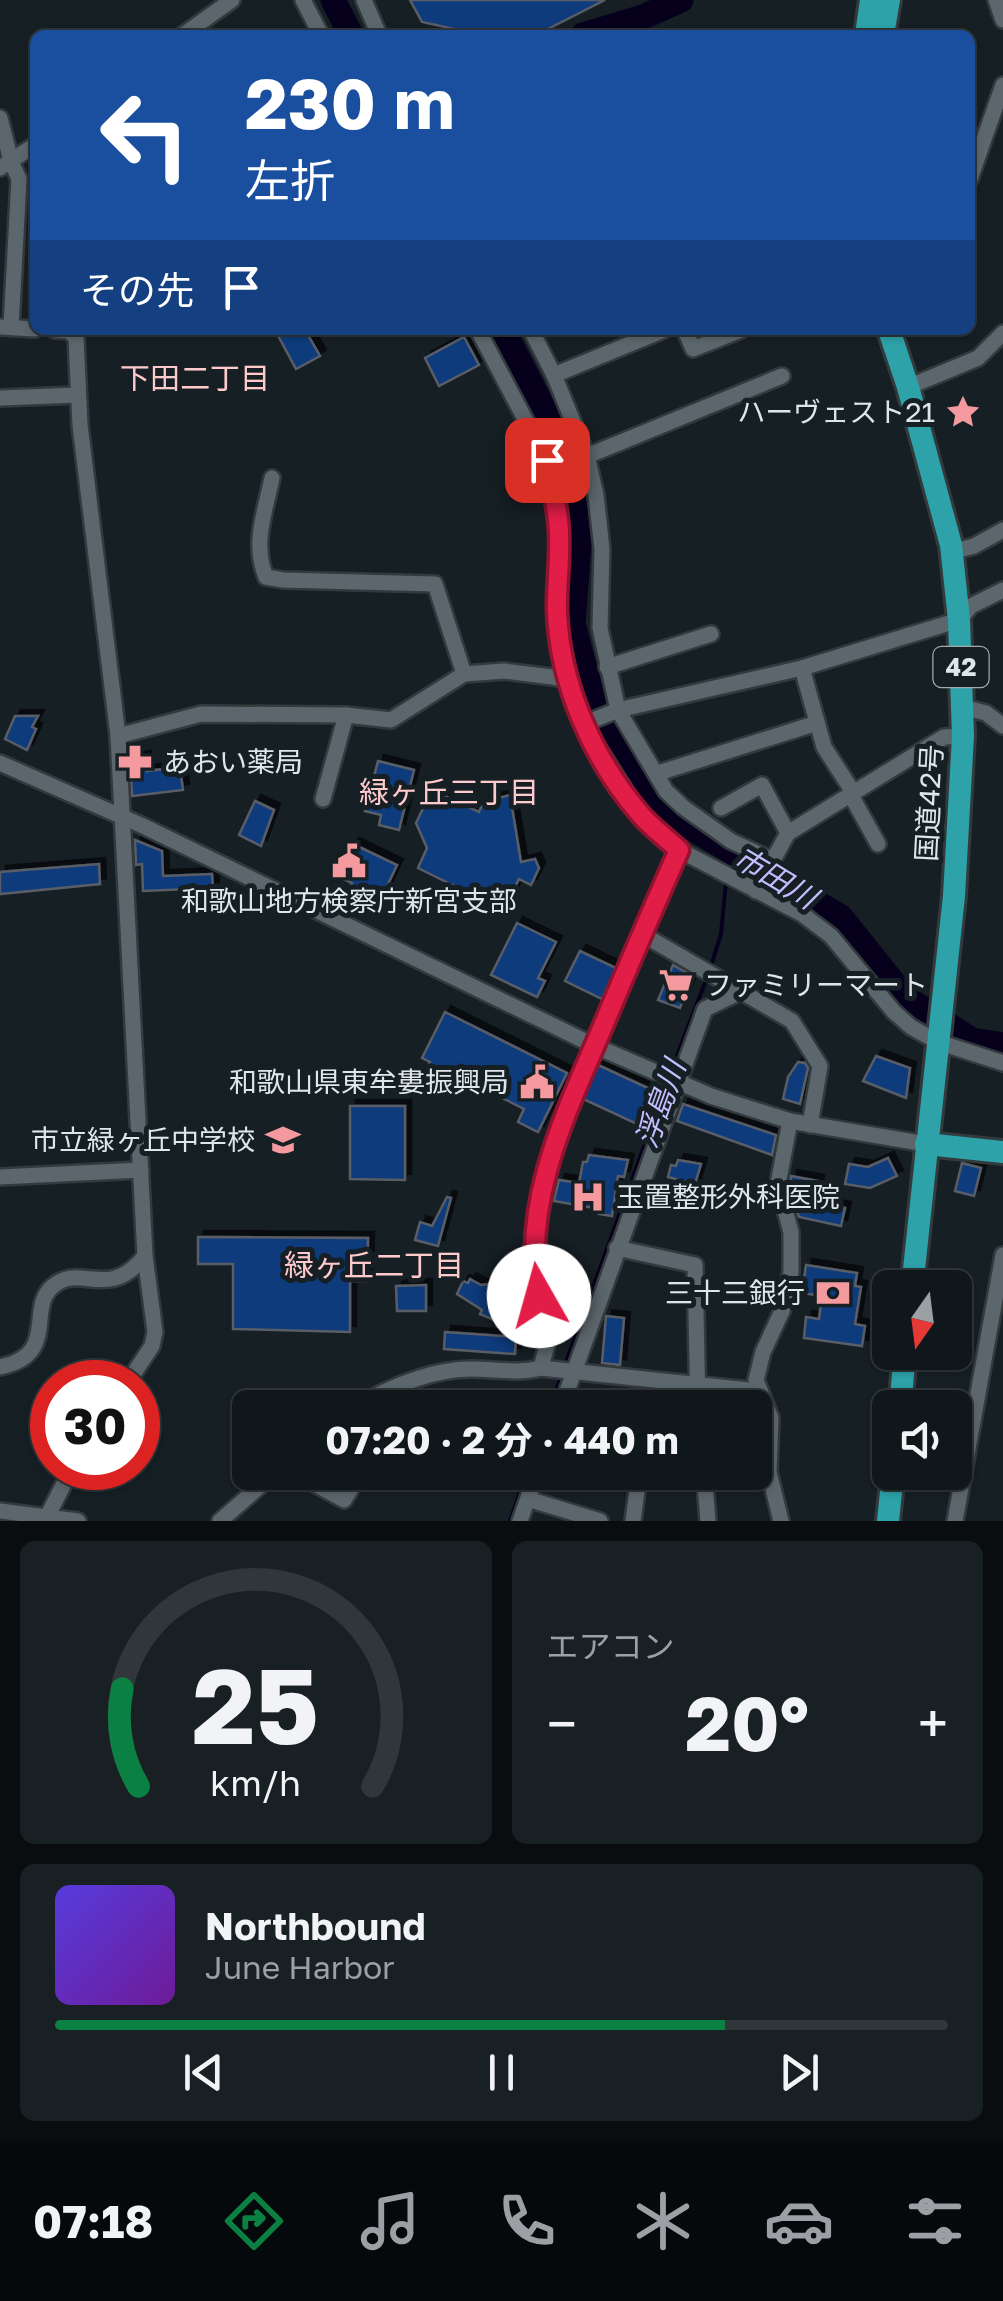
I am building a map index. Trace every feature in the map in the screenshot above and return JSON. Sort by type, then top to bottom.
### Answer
[{"type":"highway","points":[[867,30],[871,0]]},
{"type":"highway","points":[[884,30],[889,0]]},
{"type":"highway","name":"国道42号","points":[[894,335],[951,552],[959,620],[964,736],[954,896],[914,1270]]},
{"type":"highway","points":[[926,1144],[1003,1152]]},
{"type":"highway","points":[[888,1521],[891,1490]]},
{"type":"street","points":[[191,30],[232,0]]},
{"type":"street","points":[[302,0],[318,30]]},
{"type":"street","points":[[364,0],[377,30]]},
{"type":"street","points":[[996,0],[1003,20]]},
{"type":"street","points":[[975,162],[1003,85]]},
{"type":"street","points":[[0,118],[5,165],[19,178],[6,327]]},
{"type":"street","points":[[5,165],[30,148]]},
{"type":"street","points":[[908,387],[978,358],[1003,333]]},
{"type":"street","points":[[73,335],[76,338],[78,395],[124,817],[145,1256],[155,1332],[143,1360]]},
{"type":"street","points":[[481,335],[547,460],[558,520],[557,613],[568,679],[583,724],[640,814],[679,850],[757,887],[832,936],[894,1012],[911,1026],[940,1029],[1003,1063]]},
{"type":"street","points":[[533,335],[587,456],[596,495],[602,549],[598,613],[618,710],[666,790],[683,808],[731,841],[772,860]]},
{"type":"street","points":[[554,376],[652,335]]},
{"type":"street","points":[[687,335],[693,350],[728,335]]},
{"type":"street","points":[[587,456],[782,376]]},
{"type":"street","points":[[0,398],[78,395]]},
{"type":"street","points":[[272,478],[260,533],[259,560],[266,576],[283,580],[435,584],[464,674]]},
{"type":"street","points":[[951,552],[974,546],[1003,530]]},
{"type":"street","points":[[583,724],[618,710],[802,668],[959,620],[971,606],[1003,590]]},
{"type":"street","points":[[607,667],[710,634]]},
{"type":"street","points":[[802,668],[824,747],[853,792],[853,799],[878,844]]},
{"type":"street","points":[[118,736],[202,714],[346,715],[391,720],[464,674],[504,671],[568,679]]},
{"type":"street","points":[[963,707],[986,714],[1003,726]]},
{"type":"street","points":[[323,798],[346,715]]},
{"type":"street","points":[[658,773],[817,723]]},
{"type":"street","points":[[757,887],[788,833],[944,737],[964,736]]},
{"type":"street","points":[[0,763],[124,817],[676,1082],[731,1104],[790,1121],[926,1144]]},
{"type":"street","points":[[722,808],[762,786],[788,833]]},
{"type":"street","points":[[541,1368],[548,1340],[534,1265],[540,1204],[562,1124],[679,850]]},
{"type":"street","points":[[642,934],[792,1021],[820,1066],[810,1125]]},
{"type":"street","points":[[567,1390],[705,1010],[742,991]]},
{"type":"street","points":[[758,1390],[756,1380],[762,1358],[782,1311],[791,1272],[791,1232],[778,1184],[790,1121]]},
{"type":"street","points":[[0,1177],[141,1170]]},
{"type":"street","points":[[618,1248],[695,1265],[696,1390]]},
{"type":"street","points":[[0,1367],[18,1362],[36,1342],[47,1292],[53,1286],[72,1278],[119,1279],[135,1269],[145,1256]]},
{"type":"street","points":[[955,1521],[1003,1256]]},
{"type":"street","points":[[395,1390],[422,1377],[451,1370],[524,1372],[541,1368],[748,1390]]},
{"type":"street","points":[[772,1484],[781,1521]]},
{"type":"street","points":[[48,1515],[61,1490]]},
{"type":"street","points":[[220,1521],[255,1490]]},
{"type":"street","points":[[326,1490],[344,1500],[350,1490]]},
{"type":"street","points":[[520,1521],[531,1490]]},
{"type":"street","points":[[633,1521],[637,1490]]},
{"type":"street","points":[[706,1490],[708,1521]]},
{"type":"street","points":[[528,1499],[600,1521]]},
{"type":"street","points":[[0,1511],[78,1521]]},
{"type":"building","points":[[410,0],[605,0],[546,30],[459,30],[422,22]]},
{"type":"building","points":[[278,335],[308,335],[320,356],[296,369]]},
{"type":"building","points":[[464,337],[479,365],[439,386],[425,358]]},
{"type":"building","points":[[15,716],[38,716],[27,750],[5,739]]},
{"type":"building","points":[[145,757],[147,771],[180,767],[183,790],[132,796],[130,759]]},
{"type":"building","points":[[378,761],[414,770],[399,830],[379,825],[381,815],[365,811]]},
{"type":"building","points":[[432,790],[479,812],[483,802],[510,795],[521,862],[535,859],[539,868],[531,885],[519,879],[503,910],[418,868],[427,848],[416,823]]},
{"type":"building","points":[[255,801],[274,810],[261,846],[239,835]]},
{"type":"building","points":[[135,840],[162,851],[163,876],[212,874],[213,888],[143,891],[142,864],[136,865]]},
{"type":"building","points":[[353,844],[397,865],[381,899],[350,887],[352,883],[337,876]]},
{"type":"building","points":[[99,864],[100,884],[0,894],[0,872]]},
{"type":"building","points":[[517,923],[556,942],[538,978],[545,981],[537,997],[491,975]]},
{"type":"building","points":[[580,951],[616,968],[602,999],[565,981]]},
{"type":"building","name":"ファミリーマート","points":[[673,965],[692,976],[680,1008],[658,1000]]},
{"type":"building","points":[[445,1012],[567,1073],[538,1132],[518,1122],[524,1109],[457,1075],[450,1089],[431,1079],[426,1069],[430,1062],[422,1058]]},
{"type":"building","points":[[876,1056],[910,1068],[906,1098],[863,1081]]},
{"type":"building","points":[[798,1062],[808,1068],[800,1104],[783,1099],[788,1077]]},
{"type":"building","points":[[598,1065],[650,1089],[637,1124],[583,1099]]},
{"type":"building","points":[[683,1104],[776,1135],[772,1155],[677,1121]]},
{"type":"building","points":[[350,1106],[405,1106],[405,1180],[350,1179]]},
{"type":"building","points":[[589,1155],[628,1160],[624,1177],[618,1176],[612,1216],[599,1214],[600,1209],[554,1201],[559,1180],[579,1183],[583,1162],[587,1162]]},
{"type":"building","points":[[888,1158],[897,1176],[870,1188],[845,1184],[849,1164],[868,1167]]},
{"type":"building","points":[[678,1160],[701,1164],[695,1184],[668,1177],[671,1165],[676,1166]]},
{"type":"building","points":[[962,1163],[981,1168],[974,1196],[955,1191]]},
{"type":"building","points":[[791,1176],[818,1181],[815,1202],[845,1208],[841,1226],[799,1217]]},
{"type":"building","points":[[447,1197],[451,1198],[438,1246],[415,1240],[420,1222],[432,1226]]},
{"type":"building","points":[[198,1237],[368,1238],[367,1281],[350,1281],[350,1332],[233,1329],[233,1264],[198,1264]]},
{"type":"building","points":[[806,1265],[857,1273],[855,1286],[861,1287],[855,1324],[865,1326],[862,1346],[804,1338],[806,1317],[819,1319],[822,1296],[802,1293]]},
{"type":"building","points":[[470,1279],[481,1285],[520,1280],[521,1295],[531,1312],[518,1330],[480,1314],[482,1310],[457,1294],[463,1281],[468,1283]]},
{"type":"building","points":[[426,1285],[426,1311],[397,1311],[396,1286]]},
{"type":"building","points":[[606,1316],[624,1318],[620,1365],[602,1363]]},
{"type":"building","points":[[445,1332],[516,1337],[515,1354],[444,1349]]},
{"type":"waterway","name":"市田川","points":[[333,0],[348,30]]},
{"type":"waterway","points":[[600,30],[681,0]]},
{"type":"waterway","name":"市田川","points":[[506,335],[568,455],[580,529],[573,624],[594,703],[617,744],[660,802],[690,827],[841,917],[905,997],[972,1040],[1003,1045]]},
{"type":"waterway","name":"浮島川","points":[[727,868],[729,851]]},
{"type":"waterway","name":"浮島川","points":[[711,966],[721,934],[726,882]]},
{"type":"waterway","name":"浮島川","points":[[670,1074],[708,975]]},
{"type":"waterway","name":"浮島川","points":[[565,1365],[667,1083]]},
{"type":"waterway","name":"浮島川","points":[[556,1390],[562,1374]]},
{"type":"waterway","name":"浮島川","points":[[510,1521],[521,1490]]},
{"type":"place","name":"ハーヴェスト21","points":[[963,412]]},
{"type":"place","name":"あおい薬局","points":[[135,762]]},
{"type":"place","name":"和歌山地方検察庁新宮支部","points":[[349,861]]},
{"type":"place","name":"ファミリーマート","points":[[676,985]]},
{"type":"place","name":"和歌山県東牟婁振興局","points":[[537,1082]]},
{"type":"place","name":"市立緑ヶ丘中学校","points":[[283,1140]]},
{"type":"place","name":"玉置整形外科医院","points":[[588,1197]]},
{"type":"place","name":"三十三銀行","points":[[833,1293]]},
{"type":"district","name":"下田二丁目","points":[[195,379]]},
{"type":"district","name":"緑ヶ丘三丁目","points":[[449,793]]},
{"type":"district","name":"緑ヶ丘二丁目","points":[[374,1266]]},
{"type":"route","points":[[539,1296],[533,1248],[552,1153],[572,1097],[679,850],[640,814],[620,786],[583,724],[575,702],[557,613],[558,520],[547,460]]}]
